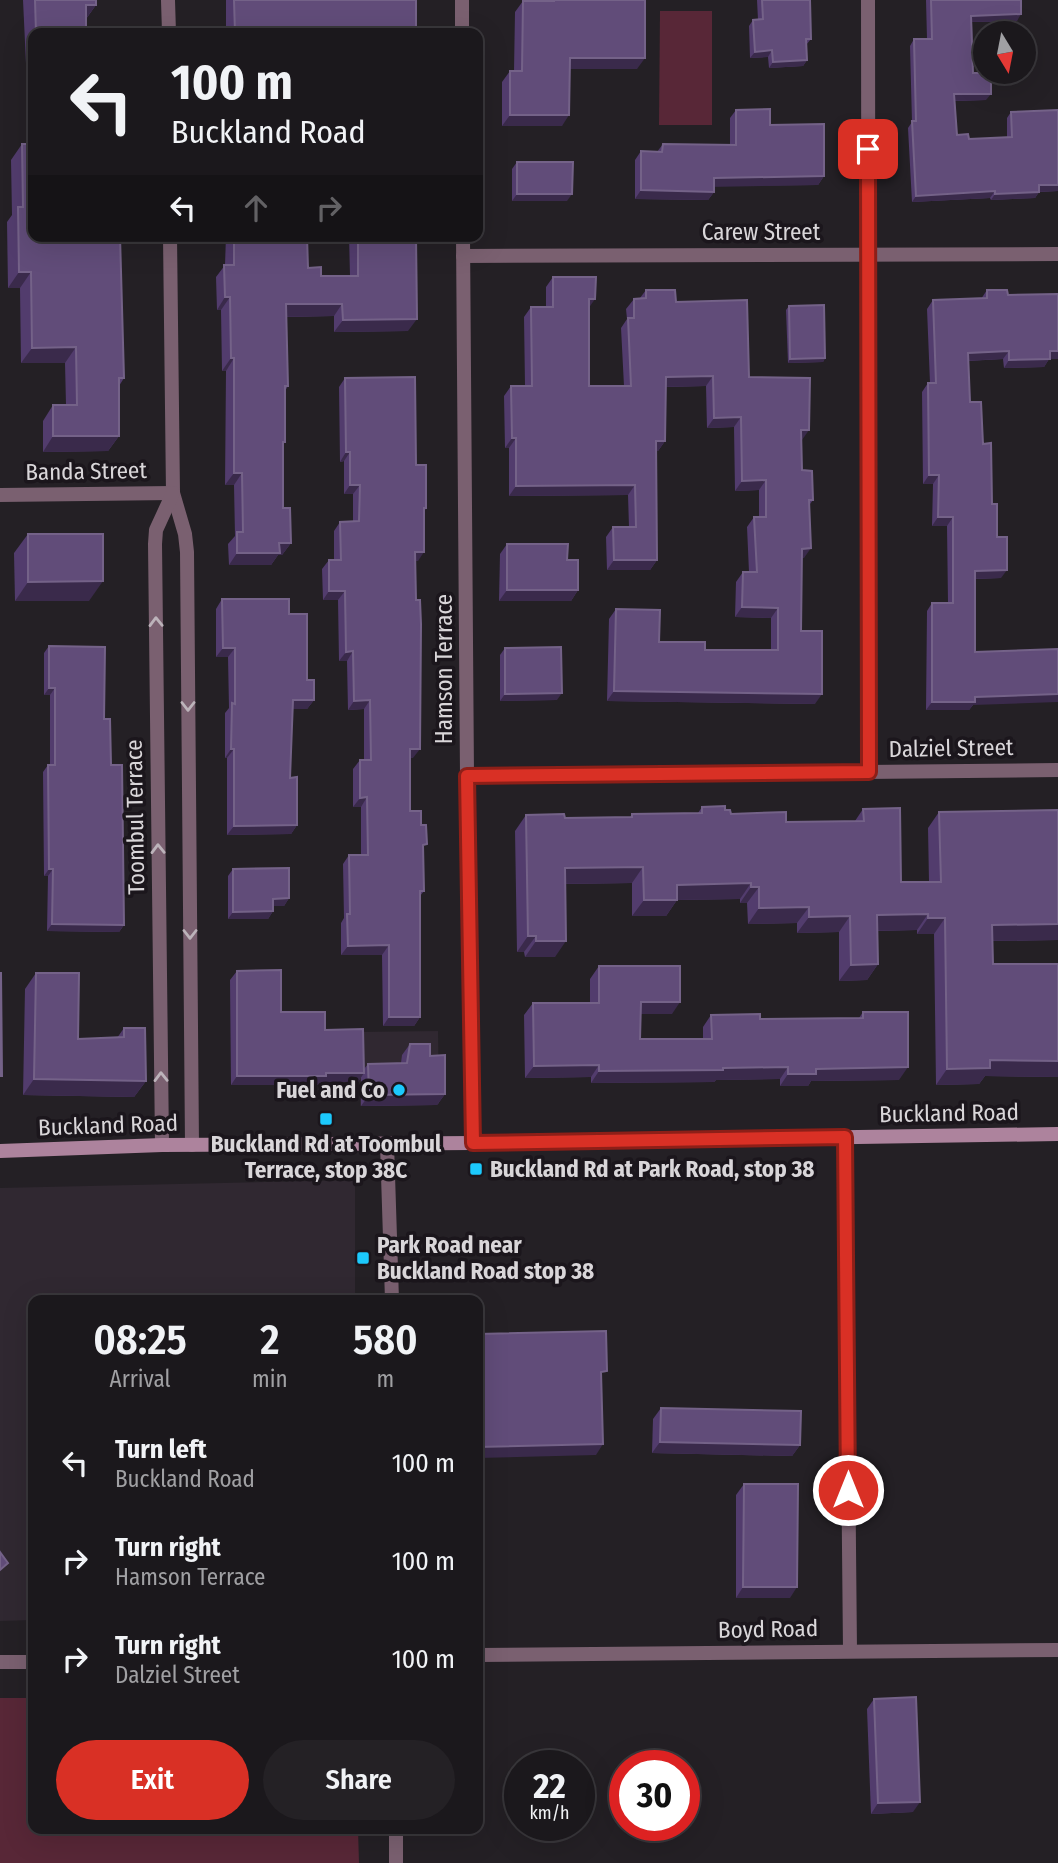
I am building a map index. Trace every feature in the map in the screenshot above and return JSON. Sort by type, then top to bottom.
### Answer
[{"type":"street","points":[[168,0],[169,28]]},
{"type":"street","points":[[462,0],[462,28]]},
{"type":"street","points":[[868,0],[869,772]]},
{"type":"street","name":"Toombul Terrace","points":[[170,242],[173,493],[185,534],[187,552],[192,1145]]},
{"type":"street","name":"Hamson Terrace","points":[[463,242],[473,1143]]},
{"type":"street","name":"Carew Street","points":[[463,256],[1058,254]]},
{"type":"street","name":"Toombul Terrace","points":[[162,1145],[155,544],[156,530],[173,493]]},
{"type":"street","name":"Banda Street","points":[[0,495],[173,493]]},
{"type":"street","name":"Dalziel Street","points":[[467,776],[1058,770]]},
{"type":"street","name":"Buckland Road","points":[[0,1151],[162,1145],[1058,1134]]},
{"type":"street","points":[[845,1137],[849,1650]]},
{"type":"street","points":[[387,1144],[392,1295]]},
{"type":"street","name":"Boyd Road","points":[[483,1656],[849,1650],[1058,1650]]},
{"type":"street","points":[[0,1662],[28,1662]]},
{"type":"street","points":[[396,1834],[396,1863]]},
{"type":"shaded area","points":[[660,11],[712,11],[712,125],[659,125]]},
{"type":"shaded area","points":[[438,1031],[439,1104],[360,1106],[359,1032]]},
{"type":"shaded area","points":[[355,1180],[355,1295],[28,1295],[28,1620],[0,1621],[0,1188]]},
{"type":"shaded area","points":[[0,1698],[28,1698],[28,1834],[358,1834],[359,1863],[0,1863]]},
{"type":"building","points":[[35,0],[96,0],[96,5],[86,5],[86,28],[36,28]]},
{"type":"building","points":[[234,0],[416,0],[416,28],[235,28]]},
{"type":"building","points":[[645,0],[645,58],[570,58],[569,115],[510,115],[510,71],[522,71],[523,1]]},
{"type":"building","points":[[762,0],[810,0],[811,39],[806,39],[807,60],[773,62],[772,50],[755,52],[753,20],[763,19]]},
{"type":"building","points":[[931,0],[1021,0],[1021,14],[971,16],[973,84],[991,84],[991,94],[954,94],[957,135],[968,134],[969,139],[1012,137],[1011,112],[1058,110],[1058,185],[1039,185],[1039,192],[995,194],[995,191],[916,196],[912,121],[916,121],[914,39],[932,39]]},
{"type":"building","points":[[770,109],[770,125],[824,124],[824,176],[714,178],[714,192],[641,190],[641,151],[662,152],[663,144],[736,145],[736,110]]},
{"type":"building","points":[[22,144],[28,144],[28,242],[120,242],[124,378],[119,378],[119,436],[53,436],[53,405],[77,405],[76,347],[32,348],[31,272],[19,272],[18,207],[23,207]]},
{"type":"building","points":[[517,162],[573,162],[572,194],[517,194]]},
{"type":"building","points":[[234,242],[307,242],[308,268],[321,267],[321,276],[358,276],[358,242],[416,242],[417,319],[343,320],[342,304],[286,304],[288,386],[285,386],[283,508],[290,508],[291,543],[279,543],[280,553],[237,553],[237,532],[243,532],[242,473],[234,473],[234,358],[231,358],[230,297],[225,297],[224,265],[234,265]]},
{"type":"building","points":[[553,277],[596,277],[595,299],[589,299],[589,386],[631,386],[628,318],[634,318],[634,299],[646,298],[646,290],[675,290],[676,302],[747,300],[749,377],[810,378],[809,430],[801,430],[802,470],[812,471],[813,500],[809,500],[811,548],[802,549],[801,631],[822,631],[822,694],[614,691],[616,609],[660,610],[659,642],[705,642],[705,650],[778,650],[778,608],[742,607],[743,572],[757,572],[754,517],[766,517],[766,480],[742,481],[741,417],[714,418],[713,376],[666,377],[665,441],[656,441],[657,560],[614,560],[613,527],[636,527],[635,485],[516,486],[516,438],[512,438],[511,386],[532,386],[531,307],[553,307]]},
{"type":"building","points":[[987,290],[1007,290],[1008,295],[1058,294],[1058,351],[1050,351],[1050,359],[1009,360],[1009,351],[968,353],[970,402],[981,402],[983,444],[991,443],[992,504],[997,504],[997,537],[1007,537],[1007,570],[975,571],[975,652],[1058,649],[1058,694],[975,697],[975,702],[932,702],[932,603],[953,603],[953,517],[938,517],[939,475],[929,475],[928,383],[936,383],[933,300],[987,298]]},
{"type":"building","points":[[824,305],[825,358],[790,359],[789,306]]},
{"type":"building","points":[[415,377],[416,465],[426,465],[424,552],[415,552],[416,600],[420,600],[421,624],[420,749],[410,749],[410,811],[421,811],[421,825],[426,825],[427,844],[423,845],[424,891],[420,891],[420,1017],[389,1017],[389,945],[348,946],[349,855],[368,855],[367,797],[360,798],[360,760],[371,760],[370,700],[354,701],[353,651],[346,652],[345,591],[329,591],[329,560],[341,560],[340,522],[359,521],[360,485],[350,485],[350,452],[346,452],[345,378]]},
{"type":"building","points":[[28,534],[103,534],[103,581],[28,582]]},
{"type":"building","points":[[507,544],[568,544],[567,560],[578,560],[578,590],[507,590]]},
{"type":"building","points":[[222,599],[289,599],[289,614],[307,614],[307,680],[314,680],[314,700],[293,700],[290,778],[297,777],[297,825],[234,826],[234,749],[231,749],[232,703],[235,704],[235,648],[223,648]]},
{"type":"building","points":[[49,646],[105,647],[104,719],[110,719],[111,765],[122,765],[124,925],[52,924],[53,869],[49,869],[48,765],[55,765],[55,688],[49,688]]},
{"type":"building","points":[[561,647],[562,693],[505,694],[505,648]]},
{"type":"building","points":[[725,806],[725,810],[730,810],[731,814],[786,812],[786,822],[864,821],[863,809],[900,808],[901,882],[941,882],[939,812],[1058,810],[1058,924],[992,925],[993,964],[1058,964],[1058,1061],[990,1060],[990,1068],[947,1069],[945,918],[928,918],[928,914],[877,915],[878,964],[851,965],[850,916],[809,917],[809,907],[759,908],[759,887],[751,887],[751,883],[677,885],[677,900],[644,900],[643,867],[565,868],[566,941],[536,941],[536,936],[528,936],[526,815],[564,814],[565,818],[632,817],[632,814],[702,813],[702,807]]},
{"type":"building","points":[[289,868],[289,898],[273,899],[273,911],[233,912],[233,869]]},
{"type":"building","points":[[599,966],[680,966],[680,1002],[641,1002],[640,1039],[712,1039],[711,1015],[760,1014],[760,1019],[863,1018],[863,1012],[908,1012],[908,1067],[816,1069],[816,1074],[788,1074],[788,1067],[599,1071],[599,1065],[534,1066],[533,1003],[599,1003]]},
{"type":"building","points":[[281,970],[281,1012],[325,1012],[325,1030],[363,1029],[364,1073],[326,1073],[326,1076],[237,1076],[237,971]]},
{"type":"building","points":[[1,973],[2,1076],[0,1076]]},
{"type":"building","points":[[36,973],[79,973],[78,1039],[124,1037],[124,1028],[145,1028],[146,1081],[34,1079]]},
{"type":"building","name":"Fuel and Co","points":[[410,1044],[430,1044],[430,1056],[445,1055],[445,1094],[369,1095],[368,1064],[407,1063]]},
{"type":"building","points":[[606,1331],[607,1371],[601,1372],[603,1444],[483,1447],[483,1334]]},
{"type":"building","points":[[661,1408],[801,1411],[800,1445],[660,1442]]},
{"type":"building","points":[[744,1484],[798,1484],[797,1587],[743,1587]]},
{"type":"building","points":[[0,1552],[8,1563],[0,1570]]},
{"type":"building","points":[[916,1697],[920,1802],[878,1803],[874,1699]]},
{"type":"place","name":"Fuel and Co","points":[[399,1090]]},
{"type":"place","name":"Buckland Rd at Toombul Terrace, stop 38C","points":[[326,1119]]},
{"type":"place","name":"Buckland Rd at Park Road, stop 38","points":[[476,1169]]},
{"type":"place","name":"Park Road near Buckland Road stop 38","points":[[363,1258]]},
{"type":"route","points":[[848,1490],[845,1137],[473,1143],[467,776],[869,772],[868,149]]}]
